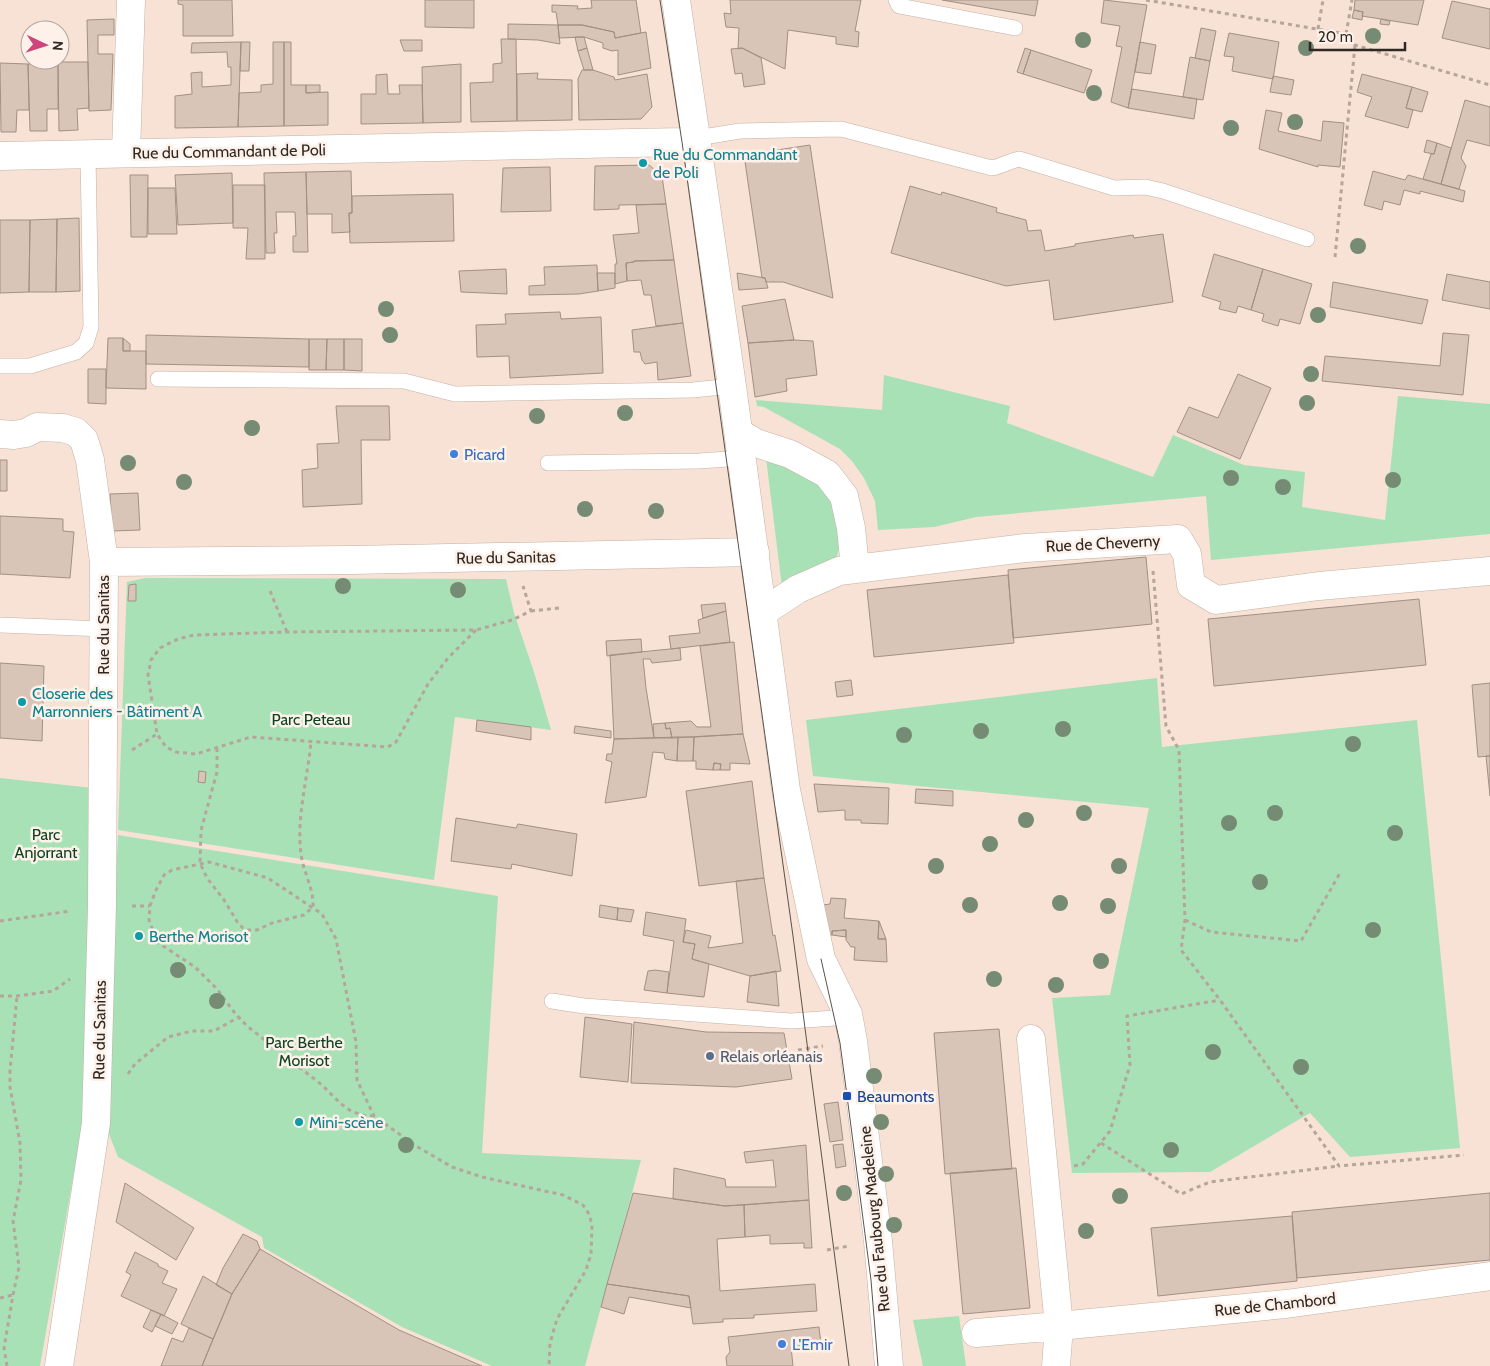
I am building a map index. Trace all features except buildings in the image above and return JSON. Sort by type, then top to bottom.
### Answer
[{"type":"street","points":[[126,153],[131,0]]},
{"type":"street","name":"Rue du Faubourg Madeleine","points":[[676,0],[732,386],[786,790],[821,959],[848,1014],[878,1241],[889,1366]]},
{"type":"street","name":"Rue du Commandant de Poli","points":[[0,156],[682,142],[697,138]]},
{"type":"street","points":[[0,434],[20,434],[37,427],[63,428],[76,432],[84,440],[90,460],[104,562]]},
{"type":"street","points":[[740,445],[756,444],[790,454],[827,474],[844,496],[851,528],[855,568]]},
{"type":"street","name":"Rue de Cheverny","points":[[763,612],[798,589],[839,571],[855,568],[1025,548],[1150,540],[1178,539],[1187,554],[1191,585],[1216,600],[1319,586],[1490,571]]},
{"type":"street","name":"Rue du Sanitas","points":[[59,1366],[96,1123],[102,906],[104,562],[755,552]]},
{"type":"street","points":[[1031,1038],[1059,1326],[1056,1366]]},
{"type":"street","name":"Rue de Chambord","points":[[976,1333],[1286,1304],[1490,1276]]},
{"type":"lane","points":[[896,0],[899,6],[1015,28]]},
{"type":"lane","points":[[697,138],[740,131],[841,129],[992,168],[1002,166],[1009,160],[1019,159],[1114,188],[1145,187],[1163,191],[1307,239]]},
{"type":"lane","points":[[0,366],[30,366],[57,360],[76,352],[86,342],[90,327],[88,154]]},
{"type":"lane","points":[[158,379],[404,381],[455,394],[693,390],[732,386]]},
{"type":"lane","points":[[548,463],[699,461],[740,445]]},
{"type":"lane","points":[[0,625],[104,629]]},
{"type":"lane","points":[[552,1001],[584,1006],[791,1021],[834,1018],[848,1014]]},
{"type":"path","points":[[1146,0],[1170,2],[1346,34],[1355,45],[1490,85]]},
{"type":"path","points":[[1318,29],[1323,0]]},
{"type":"path","points":[[1346,34],[1352,0]]},
{"type":"path","points":[[1335,257],[1355,45]]},
{"type":"path","points":[[1150,540],[1166,726],[1179,750],[1185,920],[1181,950],[1220,1000],[1339,1166]]},
{"type":"path","points":[[513,557],[531,611]]},
{"type":"path","points":[[476,630],[448,658],[428,684],[396,742],[388,747],[250,737],[196,754],[176,752],[166,747],[157,734],[148,675],[151,660],[160,648],[178,639],[194,635],[476,630],[512,620],[531,611],[559,608]]},
{"type":"path","points":[[311,741],[300,835],[301,854],[312,893],[313,907]]},
{"type":"path","points":[[217,748],[217,772],[201,830],[200,863],[206,878],[224,900],[233,917],[248,930],[257,930],[272,923],[304,915],[313,907]]},
{"type":"path","points":[[374,1116],[365,1116],[351,1111],[341,1104],[322,1085],[239,1017],[217,989],[195,967],[157,942],[149,920],[153,898],[164,875],[172,870],[209,862],[268,878],[322,914],[336,939],[356,1042],[357,1080],[374,1116],[416,1146],[452,1167],[482,1177],[563,1195],[583,1205],[589,1214],[592,1225],[590,1254],[586,1270],[557,1319],[550,1343],[549,1366]]},
{"type":"path","points":[[1185,920],[1211,932],[1301,941],[1340,873]]},
{"type":"path","points":[[0,921],[102,906]]},
{"type":"path","points":[[0,996],[17,996],[53,991],[72,978],[73,973]]},
{"type":"path","points":[[6,1366],[4,1348],[13,1294],[20,1267],[13,1221],[21,1180],[20,1143],[10,1087],[17,996]]},
{"type":"path","points":[[1044,1171],[1083,1164],[1110,1131],[1130,1065],[1127,1016],[1220,1000]]},
{"type":"path","points":[[97,1090],[108,1091],[117,1088],[135,1064],[168,1037],[192,1031],[214,1031],[239,1017]]},
{"type":"path","points":[[1101,1143],[1182,1194],[1210,1182],[1339,1166],[1464,1155]]},
{"type":"path","points":[[0,1298],[13,1294]]},
{"type":"path","points":[[0,1343],[4,1348]]},
{"type":"green space","points":[[884,375],[1010,406],[1007,423],[1153,477],[1173,435],[1244,465],[1305,472],[1302,507],[1385,520],[1398,396],[1490,404],[1490,534],[1211,560],[1206,496],[976,517],[934,527],[878,530],[875,501],[864,478],[852,461],[840,449],[764,407],[757,406],[756,400],[882,410]]},
{"type":"green space","points":[[766,458],[825,488],[836,504],[841,542],[836,559],[782,587]]},
{"type":"green space","name":"Parc Peteau","points":[[145,578],[506,579],[514,613],[551,730],[455,717],[434,880],[118,830],[127,582]]},
{"type":"green space","points":[[1157,678],[1162,747],[1417,720],[1460,1148],[1350,1157],[1310,1113],[1210,1172],[1072,1173],[1052,998],[1110,995],[1149,808],[813,776],[806,720]]},
{"type":"green space","name":"Parc Anjorrant","points":[[0,778],[93,788],[87,1098],[40,1366],[0,1366]]},
{"type":"green space","name":"Parc Berthe Morisot","points":[[118,835],[498,896],[482,1153],[641,1160],[585,1366],[492,1366],[402,1327],[264,1248],[262,1237],[118,1157],[104,1121]]},
{"type":"green space","points":[[959,1316],[966,1366],[923,1366],[913,1320]]},
{"type":"tram line","points":[[660,0],[682,142],[793,936],[849,1366]]},
{"type":"tram line","points":[[821,959],[840,1043],[871,1280],[878,1366]]},
{"type":"place","name":"Rue du Commandant de Poli","points":[[643,163]]},
{"type":"place","name":"Picard","points":[[454,454]]},
{"type":"place","name":"Closerie des Marronniers - Bâtiment A","points":[[22,702]]},
{"type":"place","name":"Berthe Morisot","points":[[139,936]]},
{"type":"place","name":"Relais orléanais","points":[[710,1056]]},
{"type":"place","name":"Beaumonts","points":[[847,1096]]},
{"type":"place","name":"Mini-scène","points":[[299,1122]]},
{"type":"place","name":"L'Emir","points":[[782,1344]]}]
